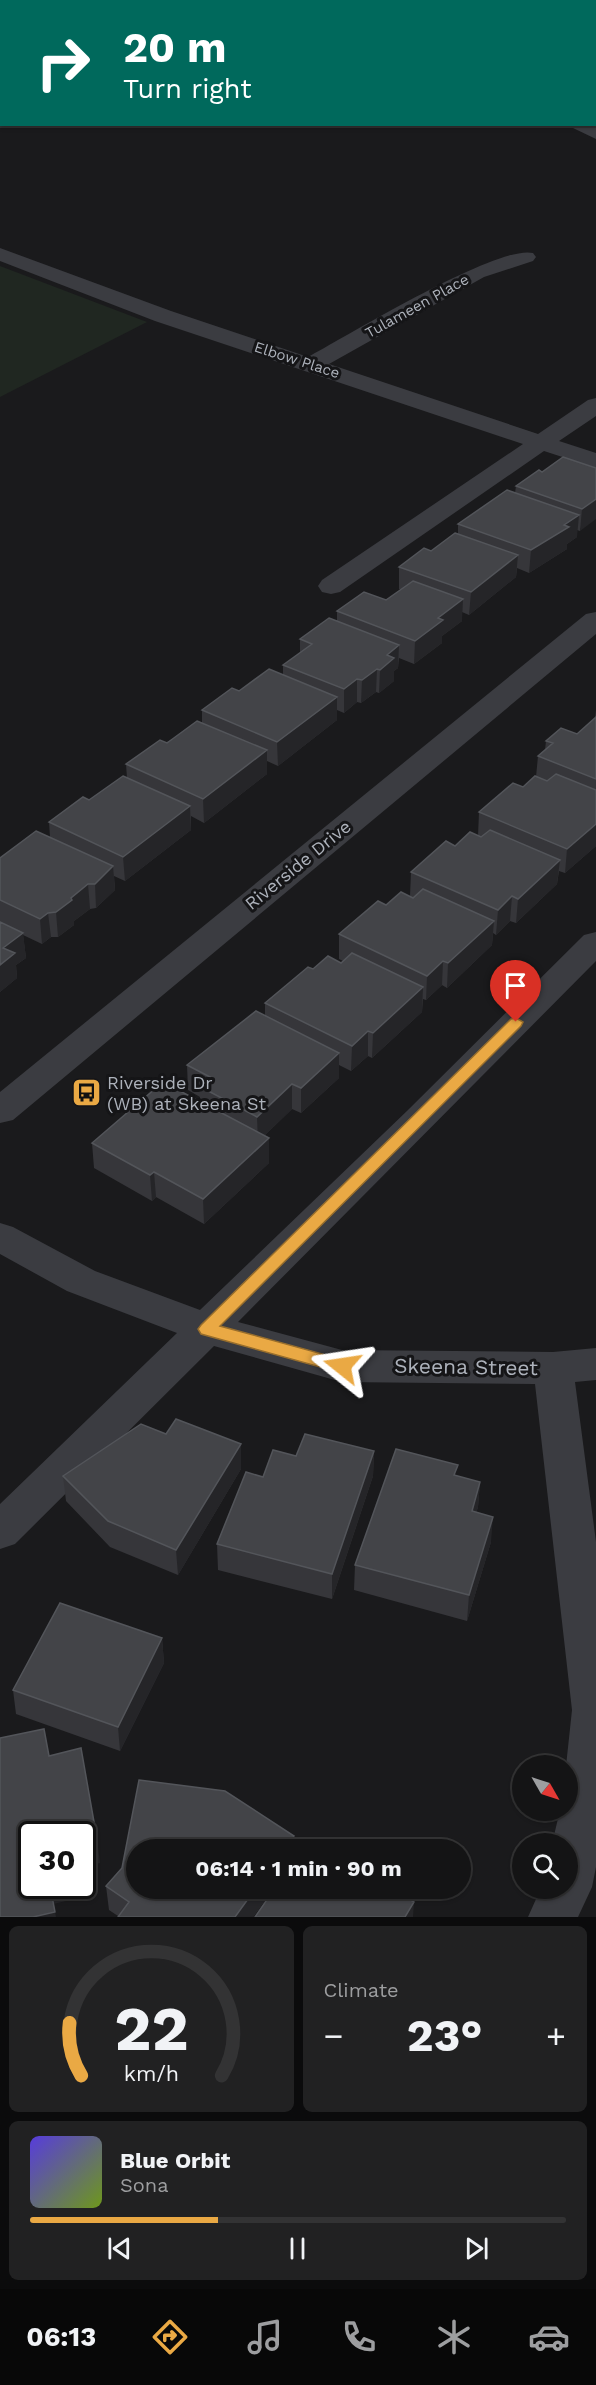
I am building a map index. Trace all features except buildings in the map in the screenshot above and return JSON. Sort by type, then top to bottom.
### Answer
[{"type":"street","name":"Elbow Place","points":[[0,254],[163,316],[596,461]]},
{"type":"street","name":"Tulameen Place","points":[[311,365],[469,277],[488,268],[526,257]]},
{"type":"street","points":[[331,586],[596,405]]},
{"type":"street","name":"Riverside Drive","points":[[0,1111],[596,620]]},
{"type":"street","points":[[0,1531],[207,1329],[596,942]]},
{"type":"street","name":"Skeena Street","points":[[0,1237],[81,1281],[207,1329],[342,1366],[553,1368],[596,1364]]},
{"type":"street","points":[[553,1368],[595,1710],[587,1796],[578,1837]]},
{"type":"street","points":[[553,1917],[562,1899]]},
{"type":"shaded area","points":[[0,266],[147,322],[0,397]]},
{"type":"place","name":"Riverside Dr (WB) at Skeena St","points":[[86,1093]]},
{"type":"route","points":[[342,1366],[207,1329],[421,1119],[516,1022]]}]
